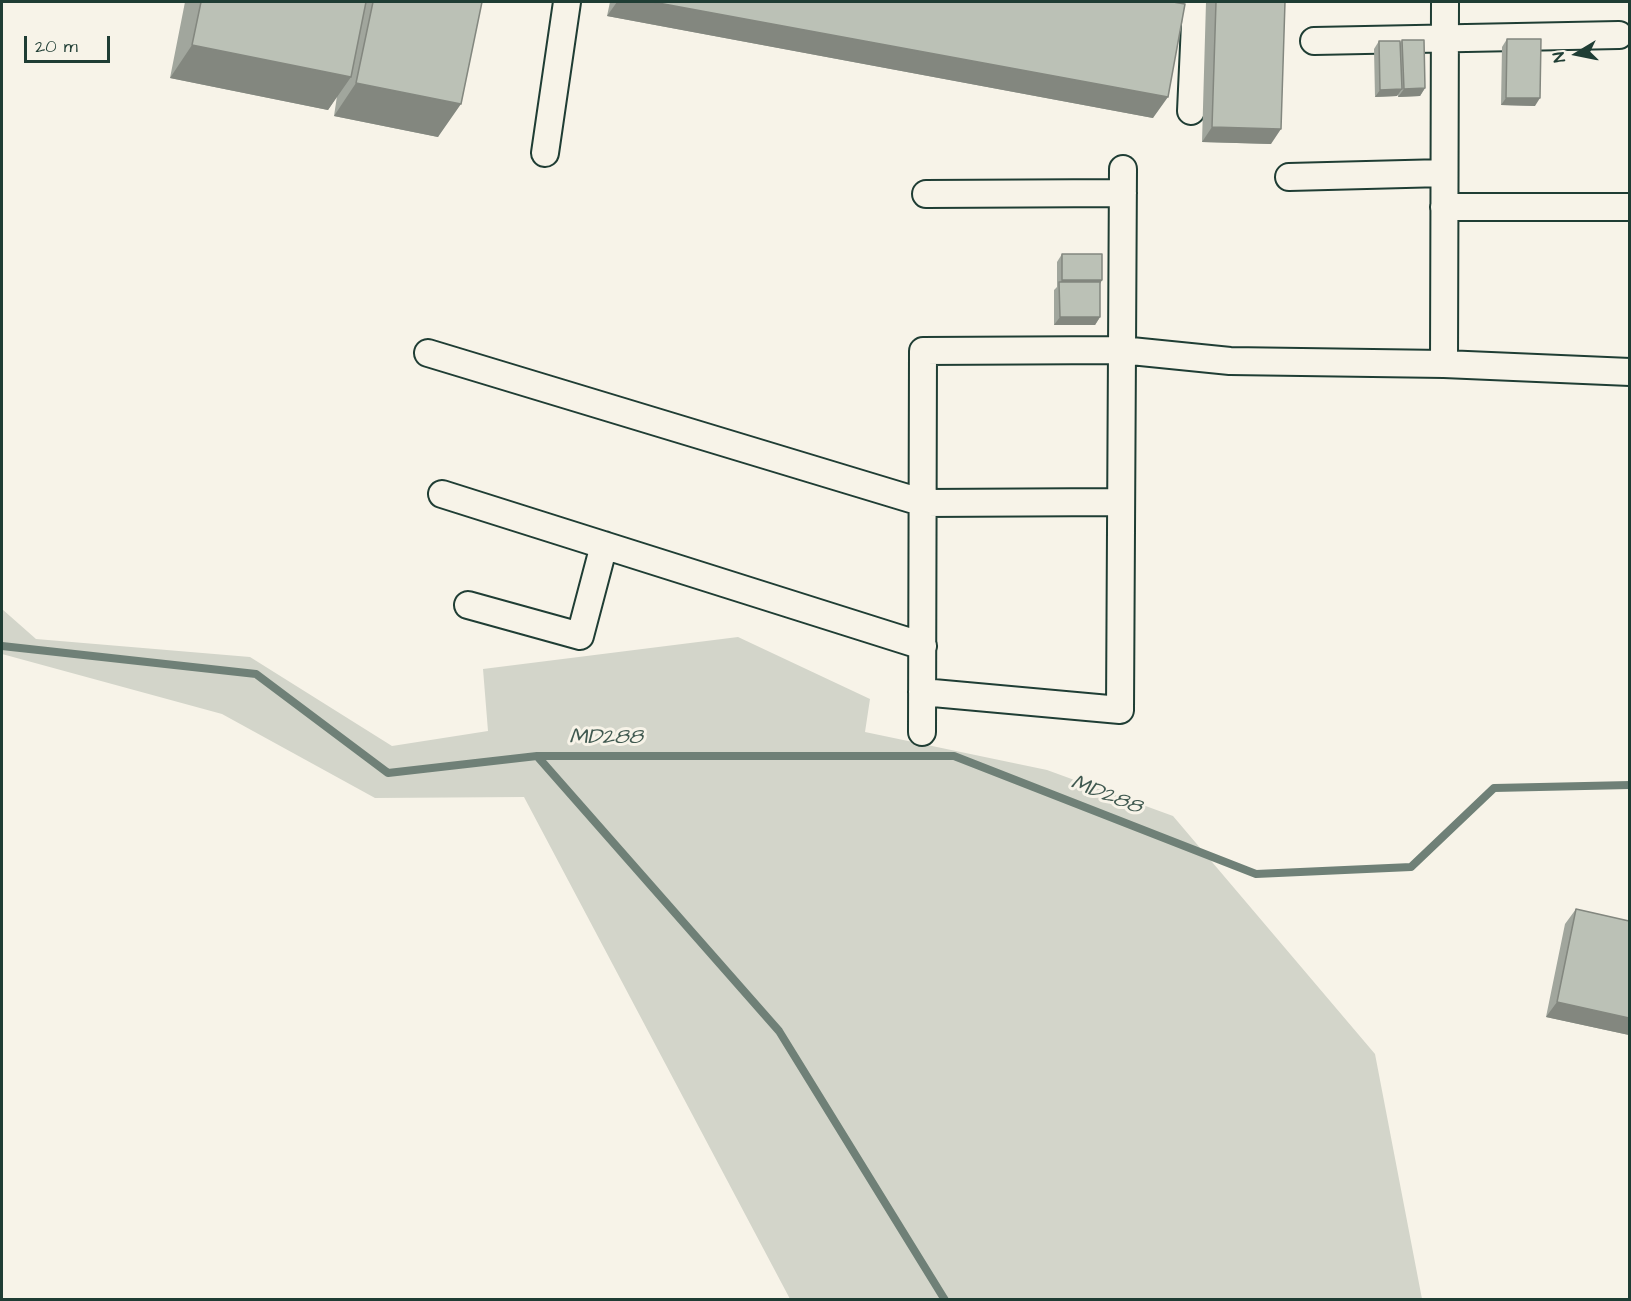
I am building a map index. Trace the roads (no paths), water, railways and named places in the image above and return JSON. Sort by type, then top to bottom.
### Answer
[{"type":"street","points":[[545,153],[567,2]]},
{"type":"street","points":[[1191,111],[1196,2]]},
{"type":"street","points":[[1443,364],[1445,2]]},
{"type":"street","points":[[1314,41],[1445,36],[1619,35]]},
{"type":"street","points":[[1289,177],[1444,172]]},
{"type":"street","points":[[922,692],[1120,711],[1123,181],[926,194]]},
{"type":"street","points":[[1444,207],[1629,207]]},
{"type":"street","points":[[922,732],[923,351],[1121,350],[1230,361],[1443,364],[1629,372]]},
{"type":"street","points":[[428,353],[924,503],[1121,502]]},
{"type":"street","points":[[442,494],[923,646]]},
{"type":"street","points":[[468,605],[580,636],[604,545]]},
{"type":"waterway","points":[[2,646],[256,674],[388,773],[537,756],[779,1031],[945,1300]]},
{"type":"waterway","name":"MD288","points":[[537,756],[954,756],[1256,874],[1411,867],[1494,788],[1630,785]]}]
